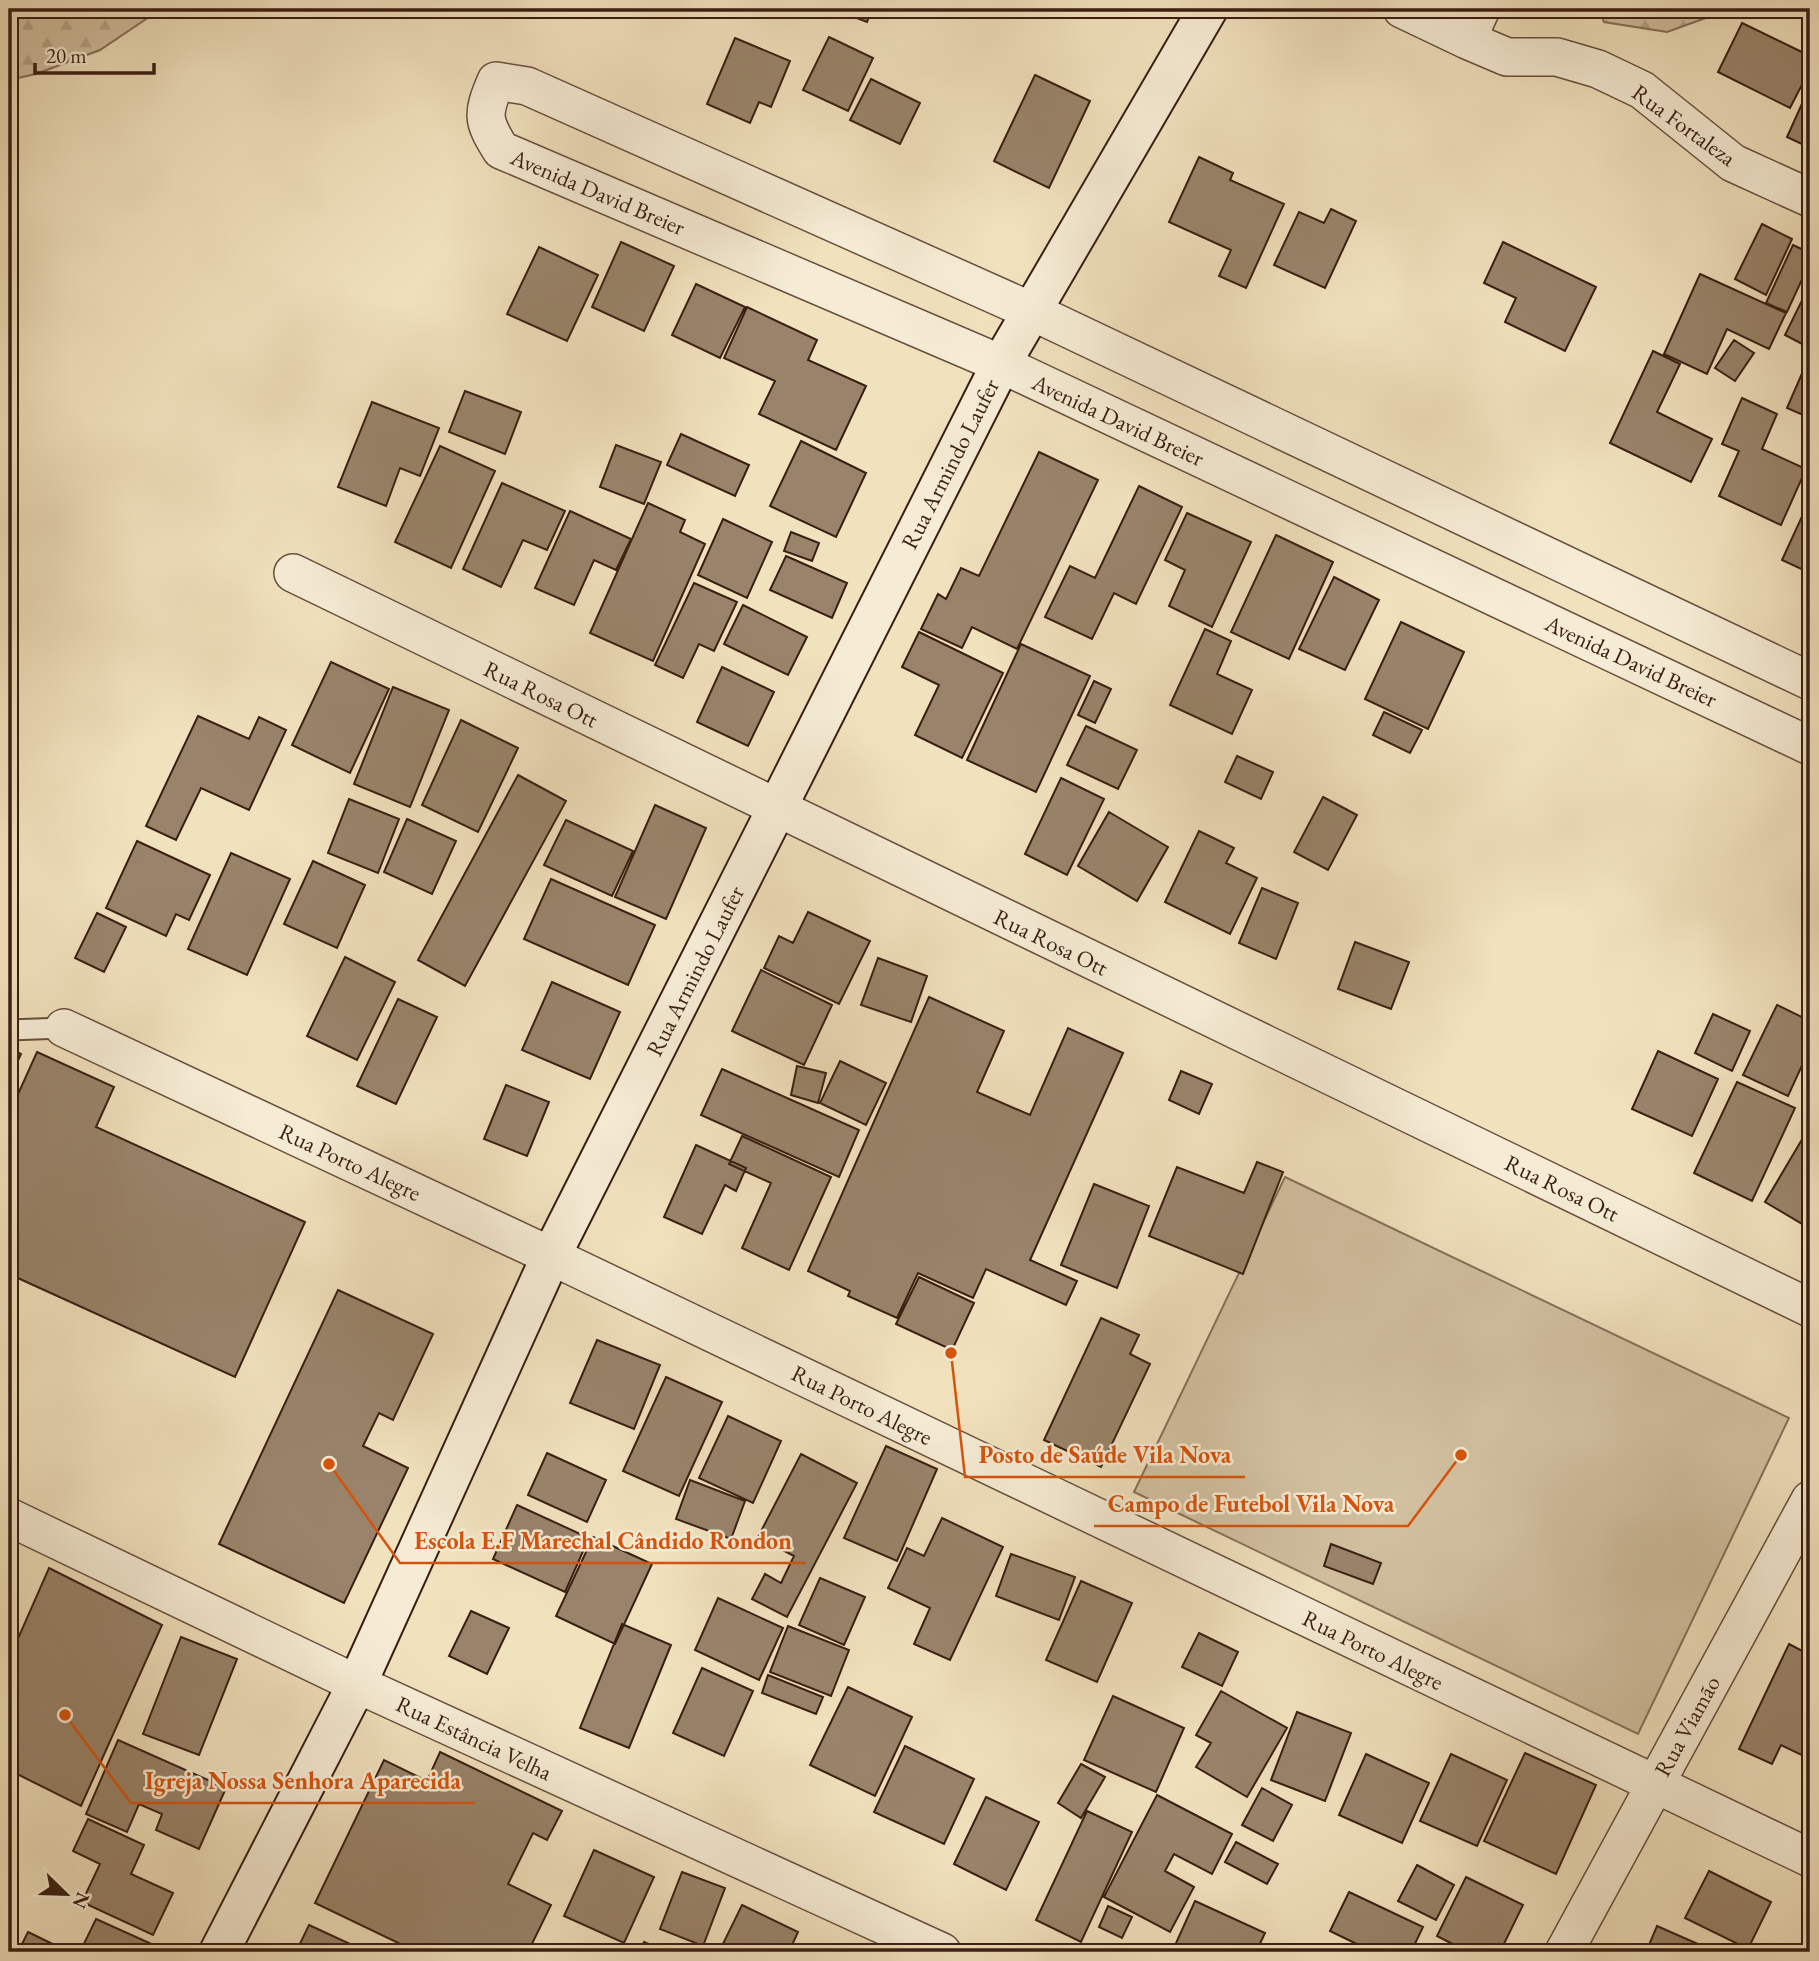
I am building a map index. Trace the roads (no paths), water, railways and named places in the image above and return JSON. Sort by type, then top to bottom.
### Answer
[{"type":"street","name":"Rua Armindo Laufer","points":[[219,1952],[357,1684],[551,1256],[1000,365],[1208,9]]},
{"type":"street","name":"Rua Fortaleza","points":[[1402,9],[1474,24],[1507,57],[1557,57],[1598,69],[1642,90],[1733,163],[1810,198]]},
{"type":"street","name":"Avenida David Breier","points":[[1810,681],[1031,311],[527,86],[496,81],[486,105],[486,128],[501,150],[1000,365],[1810,746]]},
{"type":"street","name":"Rua Rosa Ott","points":[[293,573],[1810,1308]]},
{"type":"street","name":"Rua Porto Alegre","points":[[64,1028],[551,1256],[1810,1858]]},
{"type":"street","name":"Rua Viamão","points":[[1564,1952],[1810,1500]]},
{"type":"street","name":"Rua Estância Velha","points":[[9,1517],[357,1684],[942,1952]]},
{"type":"lane","points":[[9,1030],[64,1028]]},
{"type":"place","name":"Posto de Saúde Vila Nova","points":[[951,1353]]},
{"type":"place","name":"Campo de Futebol Vila Nova","points":[[1461,1455]]},
{"type":"place","name":"Escola E.F Marechal Cândido Rondon","points":[[329,1464]]},
{"type":"place","name":"Igreja Nossa Senhora Aparecida","points":[[65,1715]]}]
